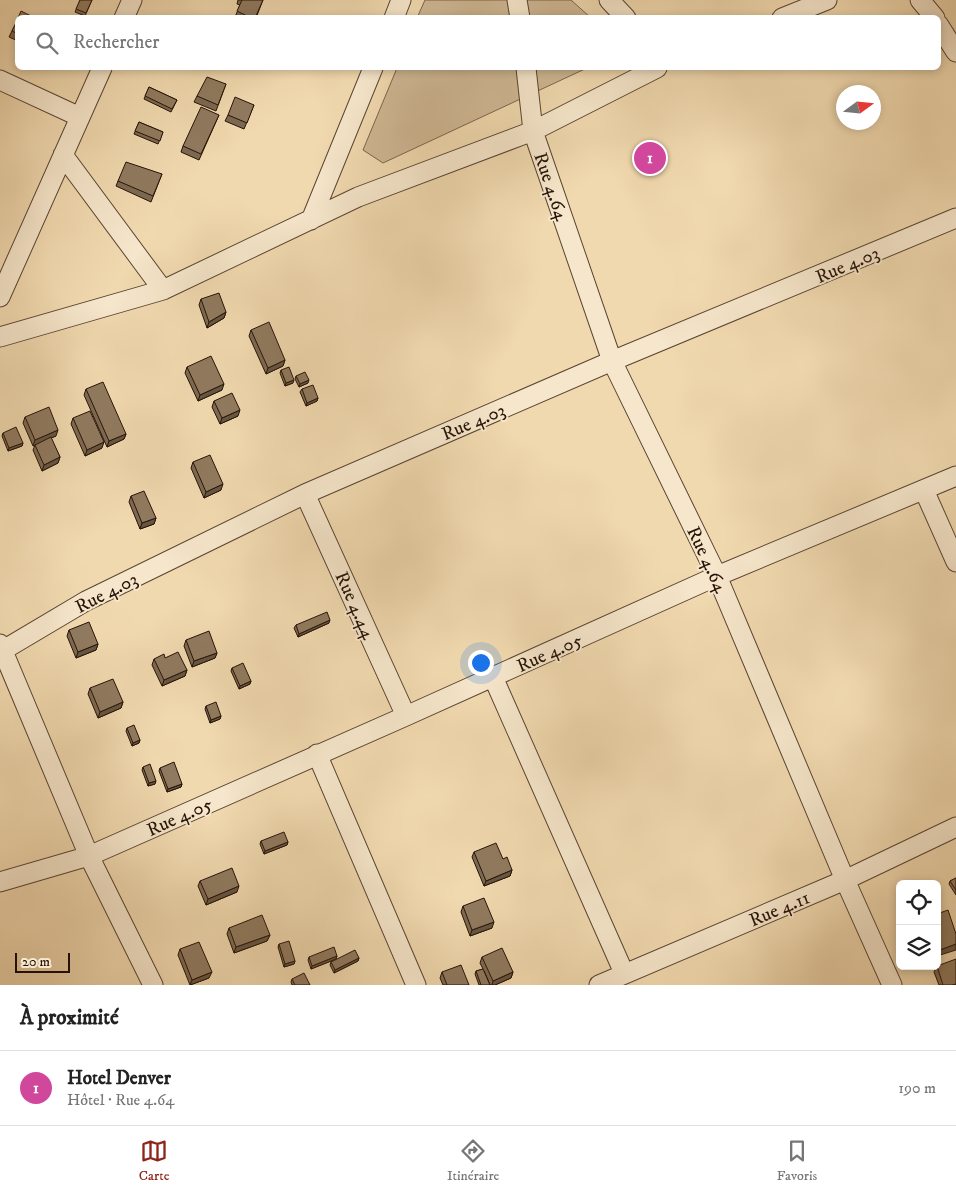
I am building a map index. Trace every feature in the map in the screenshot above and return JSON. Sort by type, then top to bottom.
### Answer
[{"type":"street","points":[[125,15],[132,0]]},
{"type":"street","points":[[395,15],[401,0]]},
{"type":"street","points":[[518,0],[520,15]]},
{"type":"street","points":[[609,0],[623,15]]},
{"type":"street","points":[[790,15],[827,0]]},
{"type":"street","points":[[920,0],[932,15]]},
{"type":"street","points":[[941,29],[956,52]]},
{"type":"street","points":[[0,297],[101,70]]},
{"type":"street","points":[[311,220],[372,70]]},
{"type":"street","name":"Rue 4.64","points":[[526,70],[533,130],[612,361],[717,576],[845,880],[892,985]]},
{"type":"street","points":[[0,337],[163,290],[358,197],[533,130],[653,70]]},
{"type":"street","points":[[0,80],[80,117]]},
{"type":"street","points":[[63,155],[163,290]]},
{"type":"street","name":"Rue 4.03","points":[[1,649],[86,601],[305,494],[612,361],[956,218]]},
{"type":"street","name":"Rue 4.05","points":[[0,882],[88,856],[717,576],[956,476]]},
{"type":"street","points":[[924,490],[956,562]]},
{"type":"street","name":"Rue 4.44","points":[[305,494],[406,716]]},
{"type":"street","points":[[1,649],[88,856],[153,985]]},
{"type":"street","points":[[493,677],[624,973]]},
{"type":"street","points":[[318,754],[416,985]]},
{"type":"street","name":"Rue 4.11","points":[[599,985],[845,880],[956,827]]},
{"type":"shaded area","points":[[425,0],[571,0],[588,15],[418,15]]},
{"type":"shaded area","points":[[396,70],[583,70],[383,163],[363,150]]},
{"type":"building","points":[[80,0],[92,0],[86,13],[76,9]]},
{"type":"building","points":[[242,0],[263,0],[256,15],[245,15],[237,11]]},
{"type":"building","points":[[21,11],[29,15],[19,15]]},
{"type":"building","points":[[207,77],[226,84],[218,105],[197,96]]},
{"type":"building","points":[[149,87],[177,100],[172,109],[145,96]]},
{"type":"building","points":[[235,97],[254,105],[247,123],[228,115]]},
{"type":"building","points":[[201,107],[219,115],[201,154],[183,146]]},
{"type":"building","points":[[139,122],[163,132],[160,141],[135,131]]},
{"type":"building","points":[[126,162],[162,174],[153,196],[118,181]]},
{"type":"building","points":[[219,293],[226,312],[209,322],[201,299]]},
{"type":"building","points":[[269,322],[285,360],[268,368],[251,330]]},
{"type":"building","points":[[211,356],[224,384],[200,395],[187,367]]},
{"type":"building","points":[[289,367],[294,380],[286,383],[281,370]]},
{"type":"building","points":[[305,372],[309,380],[300,384],[296,376]]},
{"type":"building","points":[[103,382],[126,434],[109,441],[86,389]]},
{"type":"building","points":[[313,385],[318,398],[307,403],[302,389]]},
{"type":"building","points":[[232,393],[240,410],[222,418],[214,401]]},
{"type":"building","points":[[49,407],[58,430],[35,440],[25,417]]},
{"type":"building","points":[[90,411],[104,442],[87,450],[73,418]]},
{"type":"building","points":[[16,427],[23,443],[9,448],[3,433]]},
{"type":"building","points":[[51,437],[60,457],[44,465],[35,445]]},
{"type":"building","points":[[210,455],[223,484],[206,492],[193,462]]},
{"type":"building","points":[[144,491],[156,518],[142,523],[131,496]]},
{"type":"building","points":[[327,612],[330,620],[299,634],[296,625]]},
{"type":"building","points":[[89,622],[98,644],[78,652],[69,630]]},
{"type":"building","points":[[209,631],[217,653],[194,661],[186,640]]},
{"type":"building","points":[[178,652],[187,670],[164,680],[154,659],[164,654],[165,658]]},
{"type":"building","points":[[243,663],[251,681],[240,686],[232,668]]},
{"type":"building","points":[[113,679],[123,702],[100,712],[90,688]]},
{"type":"building","points":[[216,702],[221,716],[211,720],[206,706]]},
{"type":"building","points":[[134,725],[140,740],[133,743],[127,728]]},
{"type":"building","points":[[174,762],[182,784],[168,789],[160,768]]},
{"type":"building","points":[[150,764],[156,781],[149,783],[143,767]]},
{"type":"building","points":[[284,832],[288,842],[265,851],[261,841]]},
{"type":"building","points":[[496,843],[503,859],[507,857],[512,870],[486,881],[474,852]]},
{"type":"building","points":[[232,868],[239,886],[208,899],[200,881]]},
{"type":"building","points":[[956,878],[956,890],[950,881]]},
{"type":"building","points":[[484,898],[494,922],[472,930],[463,906]]},
{"type":"building","points":[[948,910],[956,934],[956,944],[941,950],[941,925],[941,913]]},
{"type":"building","points":[[262,915],[270,935],[236,947],[229,928]]},
{"type":"building","points":[[289,941],[295,961],[285,964],[279,944]]},
{"type":"building","points":[[199,942],[212,972],[192,980],[180,949]]},
{"type":"building","points":[[334,947],[337,956],[312,966],[309,957]]},
{"type":"building","points":[[502,948],[513,972],[493,981],[482,957]]},
{"type":"building","points":[[355,950],[359,958],[335,970],[331,962]]},
{"type":"building","points":[[956,959],[956,984],[943,985],[938,970],[941,970],[941,965]]},
{"type":"building","points":[[461,965],[469,985],[447,985],[442,972]]},
{"type":"building","points":[[483,969],[490,985],[481,985],[476,971]]},
{"type":"building","points":[[304,973],[310,985],[295,985],[292,979]]},
{"type":"place","name":"Hotel Denver","points":[[650,158]]}]
